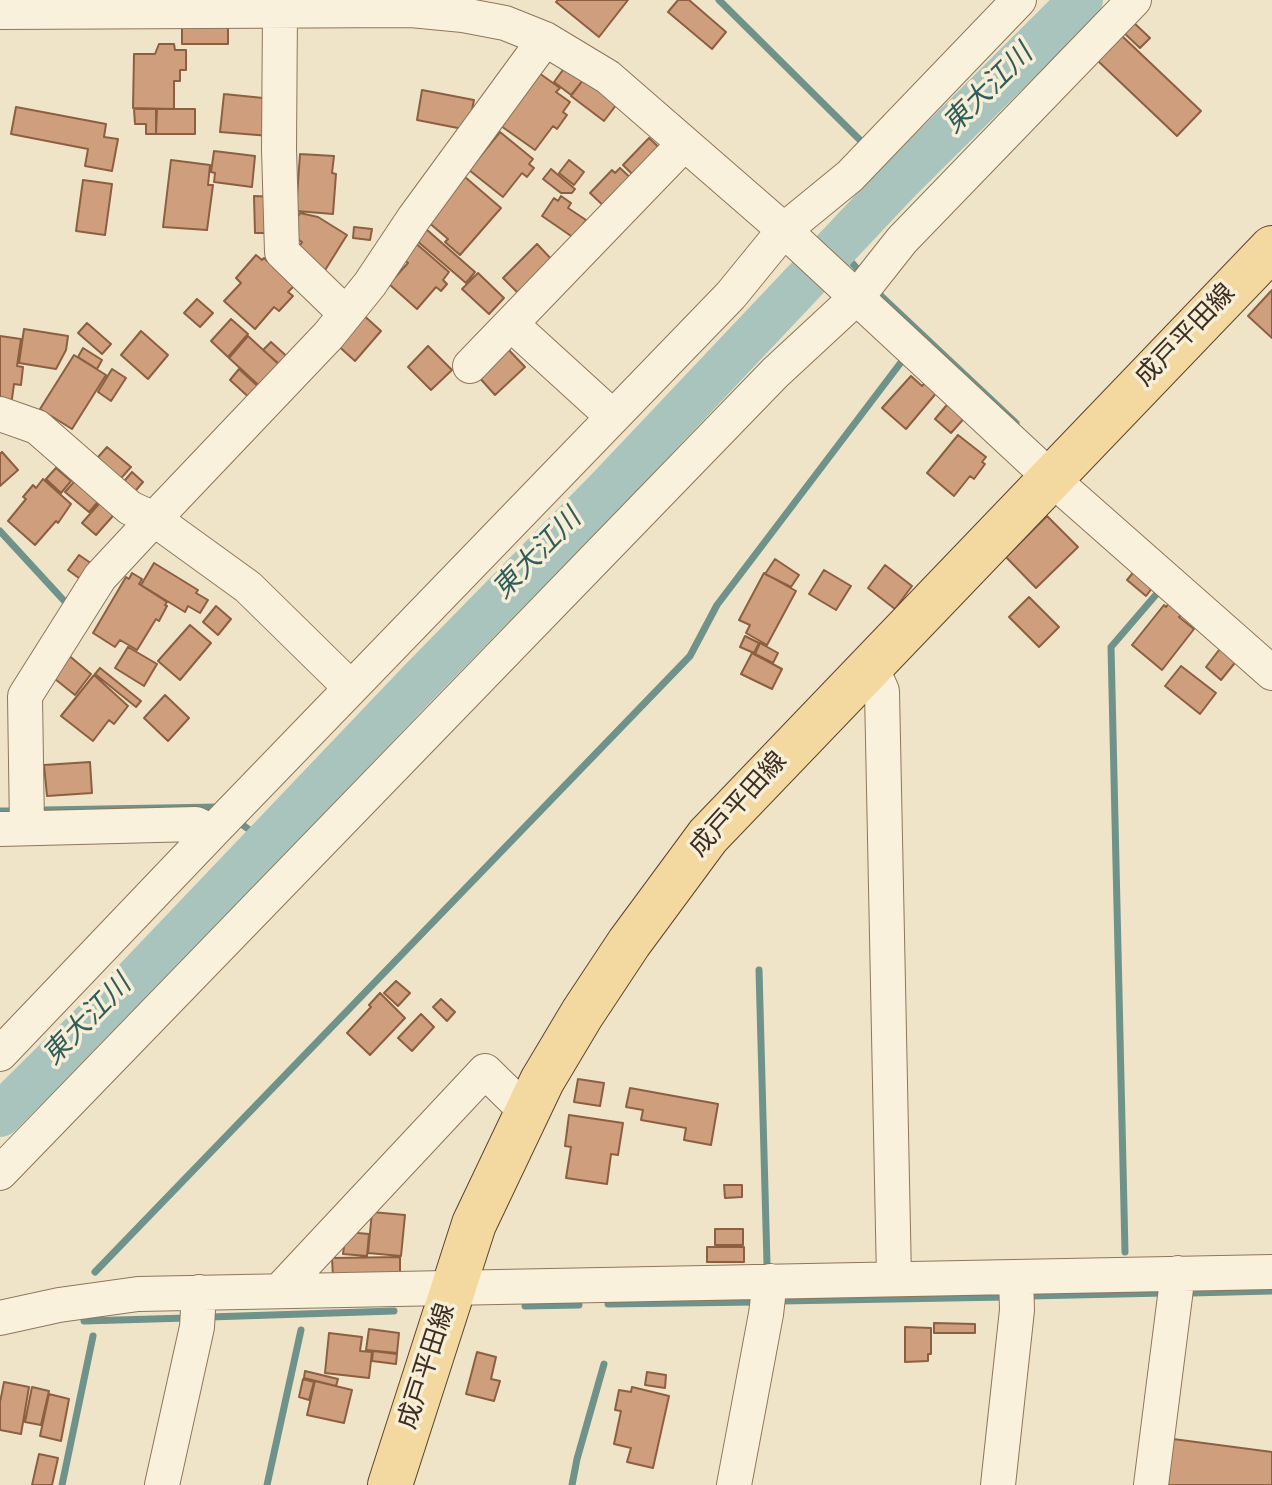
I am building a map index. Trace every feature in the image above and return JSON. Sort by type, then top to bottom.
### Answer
[{"type":"main road","name":"成戸平田線","points":[[390,1485],[474,1224],[542,1081],[629,943],[708,836],[1272,248]]},
{"type":"street","points":[[0,1054],[1019,0]]},
{"type":"street","points":[[0,1173],[1134,0]]},
{"type":"street","points":[[292,7],[279,149],[282,252],[346,314]]},
{"type":"street","points":[[0,12],[292,7],[411,10],[464,7],[545,39],[608,77],[789,235],[1052,479],[1272,673]]},
{"type":"street","points":[[212,832],[196,824],[14,829],[25,696],[100,577],[296,371],[346,314],[545,39]]},
{"type":"street","points":[[470,366],[684,144]]},
{"type":"street","points":[[511,324],[613,417]]},
{"type":"street","points":[[0,414],[37,427],[130,508],[154,519],[248,587],[351,688]]},
{"type":"street","points":[[871,666],[882,691],[894,1279]]},
{"type":"street","points":[[280,1290],[485,1071],[527,1112]]},
{"type":"street","points":[[0,1318],[59,1305],[138,1294],[1272,1272]]},
{"type":"street","points":[[1151,1485],[1178,1273]]},
{"type":"street","points":[[998,1485],[1017,1310],[1016,1277]]},
{"type":"street","points":[[734,1485],[770,1281]]},
{"type":"street","points":[[162,1485],[198,1322],[199,1292]]},
{"type":"street","points":[[0,1338],[58,1328],[59,1305]]},
{"type":"building","points":[[628,0],[599,37],[556,2]]},
{"type":"building","points":[[678,0],[689,0],[726,32],[712,49],[668,12]]},
{"type":"building","points":[[182,17],[228,17],[228,44],[182,44]]},
{"type":"building","points":[[1132,21],[1150,38],[1140,48],[1122,31]]},
{"type":"building","points":[[1122,36],[1201,111],[1177,136],[1098,61]]},
{"type":"building","points":[[159,44],[174,44],[175,50],[186,50],[186,70],[180,70],[180,81],[174,81],[174,109],[133,108],[134,54],[155,54]]},
{"type":"building","points":[[565,67],[583,80],[571,95],[554,82]]},
{"type":"building","points":[[539,73],[560,88],[556,92],[570,102],[563,112],[567,115],[557,129],[553,126],[535,150],[501,126]]},
{"type":"building","points":[[587,75],[620,100],[604,121],[571,96]]},
{"type":"building","points":[[422,90],[474,100],[468,130],[417,120]]},
{"type":"building","points":[[224,94],[273,99],[270,136],[220,132]]},
{"type":"building","points":[[16,107],[106,124],[104,137],[118,139],[112,171],[85,166],[88,149],[11,134]]},
{"type":"building","points":[[134,109],[156,109],[156,134],[146,134],[146,124],[135,124]]},
{"type":"building","points":[[157,109],[195,109],[195,134],[156,134]]},
{"type":"building","points":[[500,132],[533,159],[529,164],[534,168],[527,177],[522,173],[503,197],[469,170]]},
{"type":"building","points":[[649,138],[665,153],[638,180],[623,165]]},
{"type":"building","points":[[214,151],[255,156],[252,187],[214,182],[215,173],[211,172]]},
{"type":"building","points":[[300,154],[334,156],[333,214],[296,211]]},
{"type":"building","points":[[171,160],[210,165],[208,185],[213,185],[207,230],[163,227]]},
{"type":"building","points":[[569,160],[584,172],[574,185],[559,173]]},
{"type":"building","points":[[620,168],[636,183],[609,211],[590,193],[612,170],[615,173]]},
{"type":"building","points":[[551,169],[575,189],[572,193],[561,193],[543,179]]},
{"type":"building","points":[[465,177],[501,208],[460,255],[445,242],[448,239],[427,221]]},
{"type":"building","points":[[83,180],[112,184],[105,235],[76,231]]},
{"type":"building","points":[[254,196],[277,197],[278,233],[255,233]]},
{"type":"building","points":[[561,196],[571,203],[568,208],[586,220],[574,238],[542,216],[554,198],[558,201]]},
{"type":"building","points":[[300,213],[318,217],[347,235],[322,275],[293,257],[302,242],[288,233]]},
{"type":"building","points":[[354,227],[372,229],[370,240],[353,238]]},
{"type":"building","points":[[426,229],[475,272],[466,283],[416,240]]},
{"type":"building","points":[[412,240],[449,272],[443,280],[447,284],[441,291],[436,287],[417,309],[389,284],[408,263],[399,255]]},
{"type":"building","points":[[537,244],[556,264],[523,298],[503,278]]},
{"type":"building","points":[[256,255],[262,260],[264,258],[294,286],[288,292],[293,296],[279,311],[274,307],[255,329],[224,301],[241,283],[236,278]]},
{"type":"building","points":[[478,273],[504,298],[489,314],[462,289]]},
{"type":"building","points":[[1272,290],[1272,338],[1248,316]]},
{"type":"building","points":[[197,299],[213,313],[200,327],[184,313]]},
{"type":"building","points":[[360,312],[381,331],[355,361],[334,342]]},
{"type":"building","points":[[231,319],[248,334],[228,357],[211,341]]},
{"type":"building","points":[[87,323],[111,344],[102,354],[78,333]]},
{"type":"building","points":[[24,329],[68,336],[66,350],[56,369],[19,363]]},
{"type":"building","points":[[141,331],[168,355],[148,379],[121,355]]},
{"type":"building","points":[[0,336],[21,339],[17,366],[23,367],[21,385],[14,384],[11,406],[0,404]]},
{"type":"building","points":[[248,336],[285,370],[265,391],[229,358]]},
{"type":"building","points":[[271,342],[292,361],[285,369],[263,350]]},
{"type":"building","points":[[428,346],[452,370],[431,390],[408,367]]},
{"type":"building","points":[[506,347],[525,367],[495,395],[477,375]]},
{"type":"building","points":[[83,348],[102,360],[97,369],[78,357]]},
{"type":"building","points":[[74,355],[106,375],[72,429],[40,409]]},
{"type":"building","points":[[112,369],[126,378],[111,401],[98,392]]},
{"type":"building","points":[[239,369],[263,391],[254,402],[230,380]]},
{"type":"building","points":[[911,376],[922,386],[927,381],[938,391],[906,429],[882,408]]},
{"type":"building","points":[[951,400],[968,414],[951,433],[935,419]]},
{"type":"building","points":[[958,435],[986,457],[982,462],[985,464],[974,479],[970,476],[954,496],[927,473]]},
{"type":"building","points":[[107,447],[131,467],[115,485],[91,465]]},
{"type":"building","points":[[2,452],[18,470],[0,486],[0,454]]},
{"type":"building","points":[[56,468],[71,481],[61,493],[46,479]]},
{"type":"building","points":[[132,472],[143,482],[131,496],[120,486]]},
{"type":"building","points":[[80,475],[104,495],[89,512],[65,492]]},
{"type":"building","points":[[43,479],[71,504],[58,523],[56,521],[35,545],[8,521],[33,485],[36,488]]},
{"type":"building","points":[[106,496],[120,508],[96,535],[82,523]]},
{"type":"building","points":[[1047,516],[1078,547],[1036,588],[1006,557]]},
{"type":"building","points":[[79,555],[98,568],[87,584],[68,570]]},
{"type":"building","points":[[775,559],[799,575],[791,587],[765,574]]},
{"type":"building","points":[[154,563],[198,590],[196,593],[208,600],[200,613],[188,606],[185,612],[141,585]]},
{"type":"building","points":[[1141,563],[1160,578],[1146,596],[1127,580]]},
{"type":"building","points":[[885,565],[912,586],[895,609],[868,588]]},
{"type":"building","points":[[824,570],[851,586],[836,610],[809,594]]},
{"type":"building","points":[[132,573],[142,579],[139,584],[167,602],[159,621],[156,619],[137,650],[120,640],[115,647],[93,633],[126,577],[129,579]]},
{"type":"building","points":[[764,573],[796,591],[767,645],[746,633],[750,625],[739,620]]},
{"type":"building","points":[[1029,597],[1059,627],[1039,647],[1009,617]]},
{"type":"building","points":[[1170,602],[1183,613],[1179,617],[1194,629],[1162,670],[1132,645],[1164,605],[1166,607]]},
{"type":"building","points":[[216,606],[231,619],[218,635],[203,622]]},
{"type":"building","points":[[190,625],[211,643],[180,680],[158,661]]},
{"type":"building","points":[[745,636],[759,643],[754,653],[740,647]]},
{"type":"building","points":[[760,643],[778,653],[773,663],[755,654]]},
{"type":"building","points":[[1222,646],[1238,659],[1221,680],[1206,667]]},
{"type":"building","points":[[128,647],[157,664],[144,686],[115,668]]},
{"type":"building","points":[[752,653],[782,669],[772,689],[741,674]]},
{"type":"building","points":[[67,654],[91,674],[75,695],[50,675]]},
{"type":"building","points":[[1181,666],[1216,693],[1200,714],[1165,686]]},
{"type":"building","points":[[100,668],[141,701],[136,707],[95,674]]},
{"type":"building","points":[[94,675],[128,706],[114,724],[109,720],[93,741],[61,716]]},
{"type":"building","points":[[165,695],[189,718],[168,741],[144,718]]},
{"type":"building","points":[[90,762],[92,793],[47,796],[44,765]]},
{"type":"building","points":[[396,981],[410,993],[398,1006],[384,993]]},
{"type":"building","points":[[380,993],[405,1018],[370,1055],[347,1033]]},
{"type":"building","points":[[441,999],[455,1012],[447,1021],[433,1007]]},
{"type":"building","points":[[421,1014],[434,1027],[412,1051],[398,1038]]},
{"type":"building","points":[[578,1079],[604,1083],[600,1106],[574,1102]]},
{"type":"building","points":[[630,1088],[718,1104],[711,1145],[684,1140],[686,1128],[641,1120],[643,1110],[626,1107]]},
{"type":"building","points":[[569,1115],[623,1123],[618,1155],[611,1154],[607,1184],[566,1178],[571,1147],[565,1146]]},
{"type":"building","points":[[724,1185],[742,1185],[742,1197],[725,1198]]},
{"type":"building","points":[[372,1212],[405,1215],[401,1256],[368,1253]]},
{"type":"building","points":[[715,1229],[743,1229],[743,1245],[715,1245]]},
{"type":"building","points":[[346,1232],[369,1234],[367,1256],[343,1254]]},
{"type":"building","points":[[707,1247],[744,1247],[744,1262],[707,1262]]},
{"type":"building","points":[[400,1257],[400,1277],[333,1277],[332,1258]]},
{"type":"building","points":[[934,1323],[975,1324],[975,1333],[934,1333]]},
{"type":"building","points":[[905,1327],[931,1328],[928,1361],[905,1362]]},
{"type":"building","points":[[369,1329],[399,1333],[397,1353],[366,1350]]},
{"type":"building","points":[[329,1333],[362,1337],[360,1351],[372,1352],[369,1378],[325,1373]]},
{"type":"building","points":[[373,1351],[397,1354],[396,1364],[372,1361]]},
{"type":"building","points":[[477,1352],[496,1357],[491,1379],[500,1381],[494,1401],[466,1394]]},
{"type":"building","points":[[305,1371],[338,1379],[336,1386],[304,1378]]},
{"type":"building","points":[[647,1372],[666,1375],[665,1388],[645,1385]]},
{"type":"building","points":[[303,1379],[314,1382],[309,1400],[299,1397]]},
{"type":"building","points":[[315,1381],[352,1390],[344,1423],[307,1415]]},
{"type":"building","points":[[4,1382],[29,1387],[21,1434],[0,1430]]},
{"type":"building","points":[[32,1387],[49,1391],[41,1425],[25,1422]]},
{"type":"building","points":[[632,1387],[669,1396],[653,1468],[627,1462],[631,1448],[614,1444],[621,1411],[615,1410],[619,1390],[631,1392]]},
{"type":"building","points":[[49,1394],[69,1399],[61,1441],[40,1436]]},
{"type":"building","points":[[1173,1439],[1272,1452],[1272,1485],[1166,1485]]},
{"type":"building","points":[[39,1454],[58,1458],[52,1485],[32,1485]]},
{"type":"waterway","points":[[719,0],[862,142]]},
{"type":"waterway","name":"東大江川","points":[[0,1115],[118,998],[610,487],[900,180],[1081,0]]},
{"type":"waterway","points":[[880,161],[900,180]]},
{"type":"waterway","points":[[837,246],[862,274]]},
{"type":"waterway","points":[[879,294],[1016,423]]},
{"type":"waterway","points":[[95,1272],[690,656],[717,605],[902,361]]},
{"type":"waterway","points":[[0,531],[68,605]]},
{"type":"waterway","points":[[1125,1252],[1111,647],[1160,590]]},
{"type":"waterway","points":[[44,810],[221,809]]},
{"type":"waterway","points":[[0,811],[18,811]]},
{"type":"waterway","points":[[240,823],[266,842]]},
{"type":"waterway","points":[[759,970],[767,1264]]},
{"type":"waterway","points":[[1191,1293],[1272,1291]]},
{"type":"waterway","points":[[1029,1296],[1165,1293]]},
{"type":"waterway","points":[[781,1301],[1007,1297]]},
{"type":"waterway","points":[[608,1304],[757,1302]]},
{"type":"waterway","points":[[525,1306],[579,1305]]},
{"type":"waterway","points":[[210,1317],[394,1311]]},
{"type":"waterway","points":[[84,1321],[187,1318]]},
{"type":"waterway","points":[[267,1485],[301,1330]]},
{"type":"waterway","points":[[62,1485],[93,1336]]},
{"type":"waterway","points":[[572,1485],[604,1364]]}]
